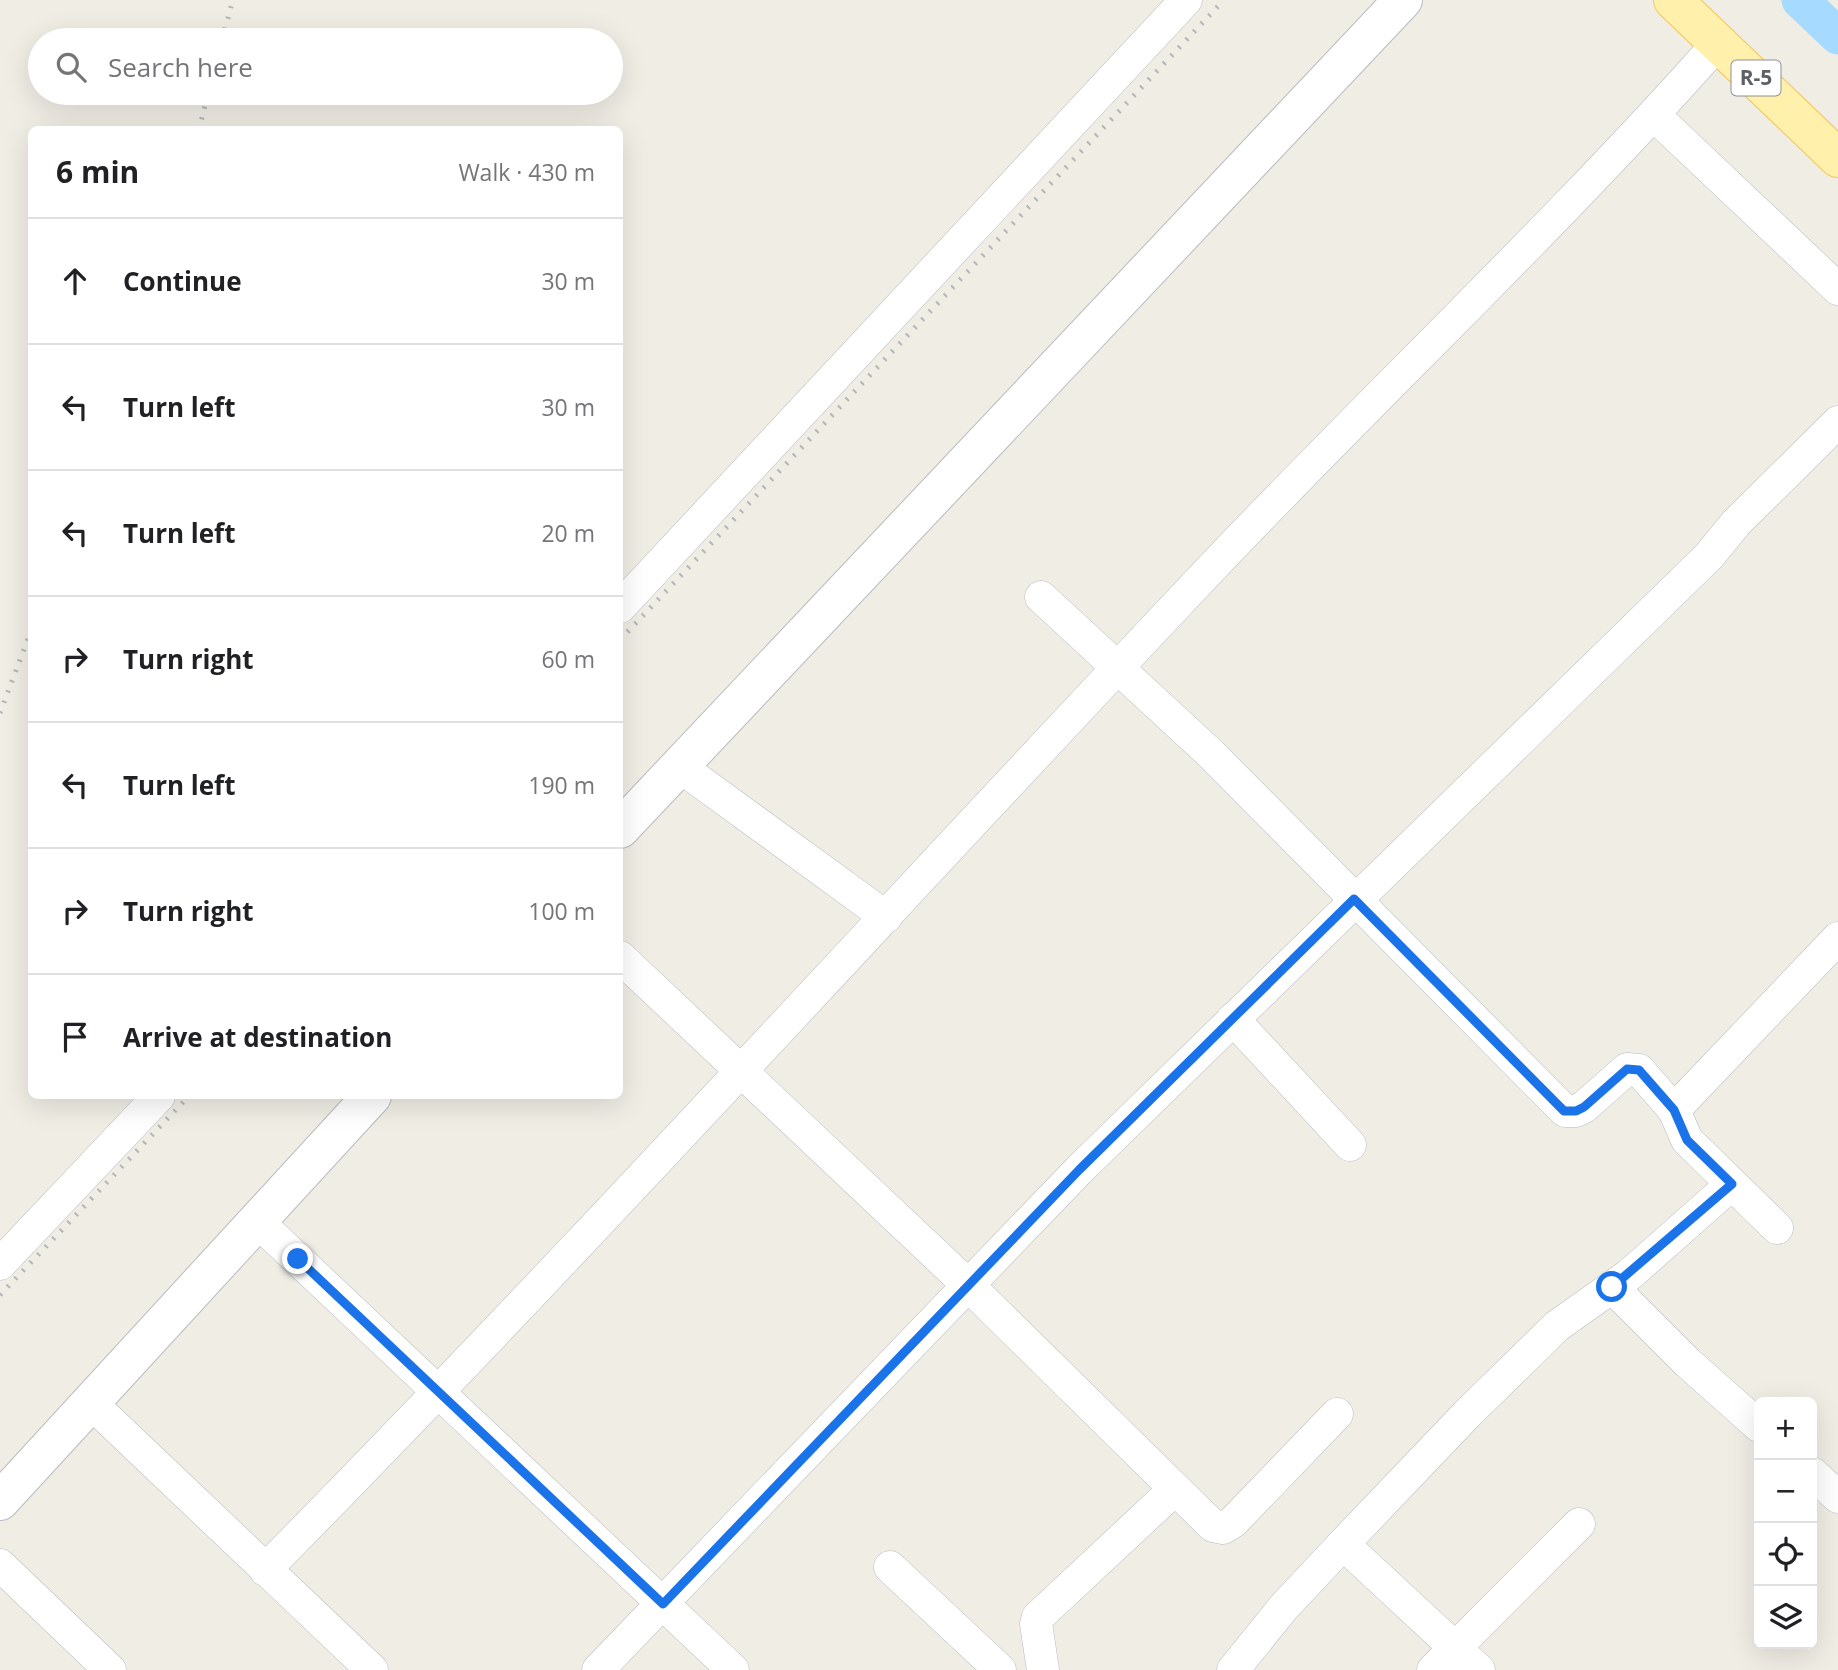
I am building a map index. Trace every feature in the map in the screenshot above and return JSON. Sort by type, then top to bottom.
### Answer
[{"type":"main road","name":"R-5","points":[[1672,0],[1838,158]]},
{"type":"street","points":[[623,604],[1186,0]]},
{"type":"street","points":[[623,826],[1403,0]]},
{"type":"street","points":[[265,1570],[440,1393],[1119,667],[1345,429],[1511,264],[1654,116],[1719,42]]},
{"type":"street","points":[[1654,116],[1838,289]]},
{"type":"street","points":[[598,1670],[1079,1170],[1354,899],[1709,556],[1736,523],[1838,422]]},
{"type":"street","points":[[1041,597],[1119,667],[1564,1111],[1576,1111],[1584,1107],[1622,1072],[1633,1069],[1643,1073],[1674,1110],[1687,1140],[1777,1228]]},
{"type":"street","points":[[679,766],[886,917]]},
{"type":"street","points":[[1674,1110],[1838,938]]},
{"type":"street","points":[[623,960],[969,1286],[1213,1526],[1223,1528],[1337,1414]]},
{"type":"street","points":[[1233,1019],[1350,1145]]},
{"type":"street","points":[[0,1264],[156,1099]]},
{"type":"street","points":[[0,1501],[369,1099]]},
{"type":"street","points":[[1233,1670],[1283,1608],[1467,1413],[1557,1326],[1612,1287],[1732,1184]]},
{"type":"street","points":[[257,1221],[733,1670]]},
{"type":"street","points":[[1612,1287],[1688,1363],[1754,1422]]},
{"type":"street","points":[[90,1402],[372,1670]]},
{"type":"street","points":[[1817,1478],[1838,1497]]},
{"type":"street","points":[[1043,1670],[1036,1624],[1038,1617],[1175,1489]]},
{"type":"street","points":[[1433,1670],[1579,1524]]},
{"type":"street","points":[[1343,1544],[1479,1670]]},
{"type":"street","points":[[0,1565],[110,1670]]},
{"type":"street","points":[[890,1567],[1000,1670]]},
{"type":"waterway","points":[[1800,0],[1838,36]]},
{"type":"railway","points":[[225,28],[233,0]]},
{"type":"railway","points":[[623,637],[1224,0]]},
{"type":"railway","points":[[200,126],[205,105]]},
{"type":"railway","points":[[0,713],[28,639]]},
{"type":"railway","points":[[0,1295],[186,1099]]},
{"type":"route","points":[[298,1259],[663,1604],[1079,1170],[1354,899],[1564,1111],[1576,1111],[1584,1107],[1627,1069],[1639,1070],[1674,1110],[1687,1140],[1732,1184],[1612,1287]]}]
